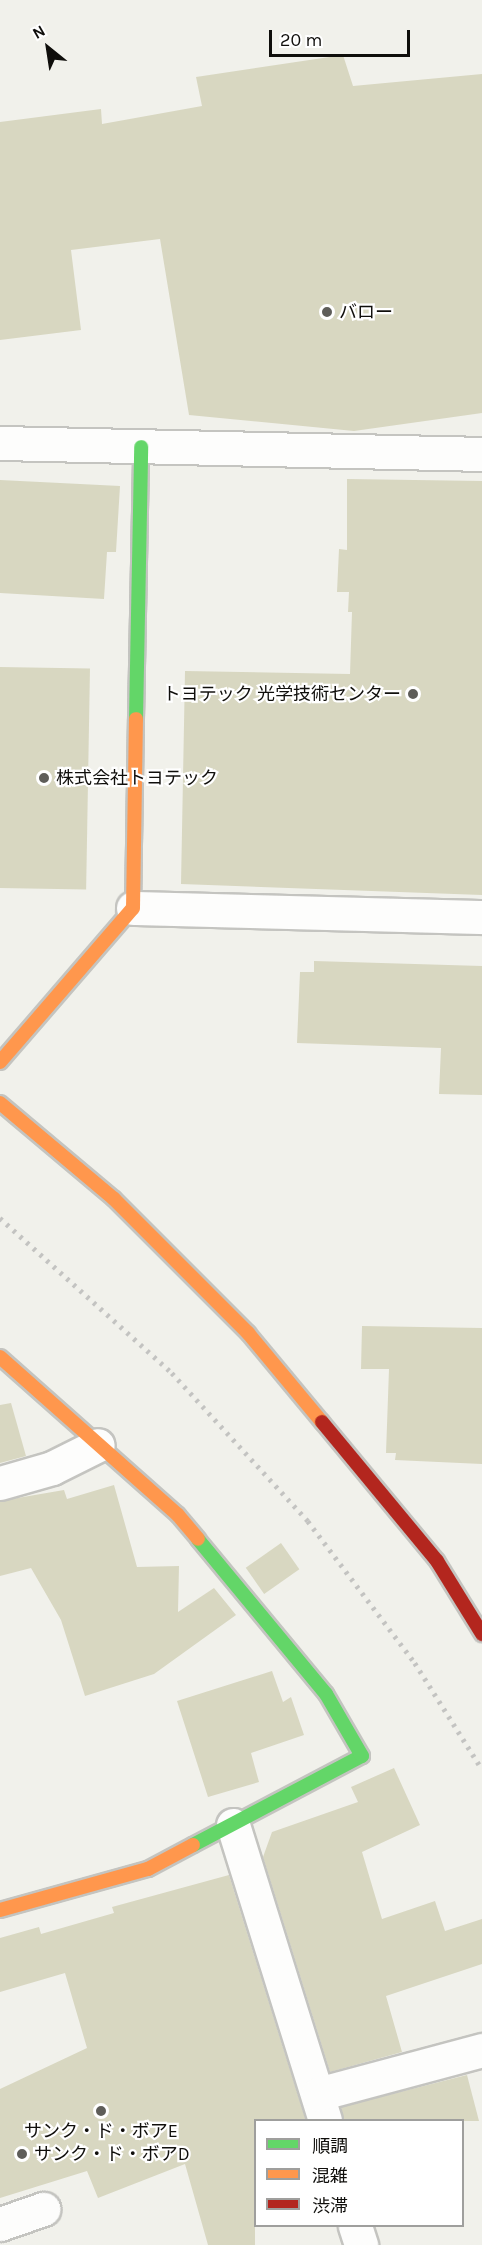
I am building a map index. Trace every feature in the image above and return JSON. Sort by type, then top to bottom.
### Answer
[{"type":"street","points":[[0,443],[482,454]]},
{"type":"street","points":[[0,1062],[133,908],[141,447]]},
{"type":"street","points":[[133,908],[482,917]]},
{"type":"street","points":[[0,1103],[114,1199],[248,1333],[437,1561],[482,1634]]},
{"type":"street","points":[[0,1357],[178,1515],[326,1694],[362,1756],[148,1869],[0,1910]]},
{"type":"street","points":[[0,1483],[52,1468],[98,1445]]},
{"type":"street","points":[[233,1825],[322,2107],[482,2050]]},
{"type":"street","points":[[0,2224],[44,2209]]},
{"type":"street","points":[[355,2227],[361,2245]]},
{"type":"building","name":"バロー","points":[[343,55],[353,86],[482,74],[482,413],[354,431],[189,415],[160,239],[71,250],[81,330],[0,340],[0,122],[101,109],[102,124],[202,106],[196,77]]},
{"type":"building","name":"トヨテック 光学技術センター","points":[[347,479],[482,481],[482,895],[181,884],[185,671],[350,674],[352,612],[348,612],[349,592],[337,592],[339,549],[347,550]]},
{"type":"building","points":[[0,480],[120,486],[116,552],[107,552],[104,599],[0,593]]},
{"type":"building","name":"株式会社トヨテック","points":[[0,667],[90,669],[86,890],[0,888]]},
{"type":"building","points":[[314,961],[482,966],[482,1095],[439,1094],[441,1048],[297,1043],[300,972],[314,972]]},
{"type":"building","points":[[362,1326],[482,1328],[482,1464],[395,1460],[396,1453],[386,1453],[389,1369],[361,1369]]},
{"type":"building","points":[[11,1403],[26,1456],[0,1463],[0,1405]]},
{"type":"building","points":[[114,1485],[137,1567],[179,1566],[178,1612],[214,1588],[236,1615],[154,1674],[85,1696],[61,1620],[31,1568],[0,1576],[0,1501],[64,1490],[67,1499]]},
{"type":"building","points":[[281,1543],[299,1569],[264,1594],[246,1568]]},
{"type":"building","points":[[272,1671],[283,1702],[291,1697],[304,1735],[251,1753],[259,1782],[208,1797],[177,1701]]},
{"type":"building","points":[[394,1768],[420,1825],[362,1852],[382,1919],[435,1901],[445,1931],[482,1919],[482,1964],[386,1996],[402,2052],[330,2072],[263,1857],[272,1832],[358,1802],[351,1787]]},
{"type":"building","points":[[229,1875],[305,2119],[254,2119],[255,2245],[208,2245],[185,2164],[98,2198],[87,2171],[0,2198],[0,2089],[87,2048],[65,1973],[0,1992],[0,1938],[39,1927],[41,1934],[114,1913],[112,1907]]},
{"type":"building","points":[[467,2075],[479,2121],[343,2119],[341,2107]]},
{"type":"railway","points":[[0,1218],[172,1373],[308,1521],[415,1663],[482,1769]]},
{"type":"traffic: fast","points":[[136,719],[141,447]]},
{"type":"traffic: fast","points":[[193,1845],[362,1756],[326,1694],[198,1539]]},
{"type":"traffic: slow","points":[[0,1062],[133,908],[136,719]]},
{"type":"traffic: slow","points":[[0,1103],[114,1199],[248,1333],[322,1422]]},
{"type":"traffic: slow","points":[[0,1357],[178,1515],[198,1539]]},
{"type":"traffic: slow","points":[[0,1910],[148,1869],[193,1845]]},
{"type":"traffic: jam","points":[[322,1422],[437,1561],[482,1634]]},
{"type":"place","name":"バロー","points":[[327,312]]},
{"type":"place","name":"トヨテック 光学技術センター","points":[[413,694]]},
{"type":"place","name":"株式会社トヨテック","points":[[44,778]]},
{"type":"place","name":"サンク・ド・ボアE","points":[[101,2111]]},
{"type":"place","name":"サンク・ド・ボアD","points":[[22,2154]]}]
